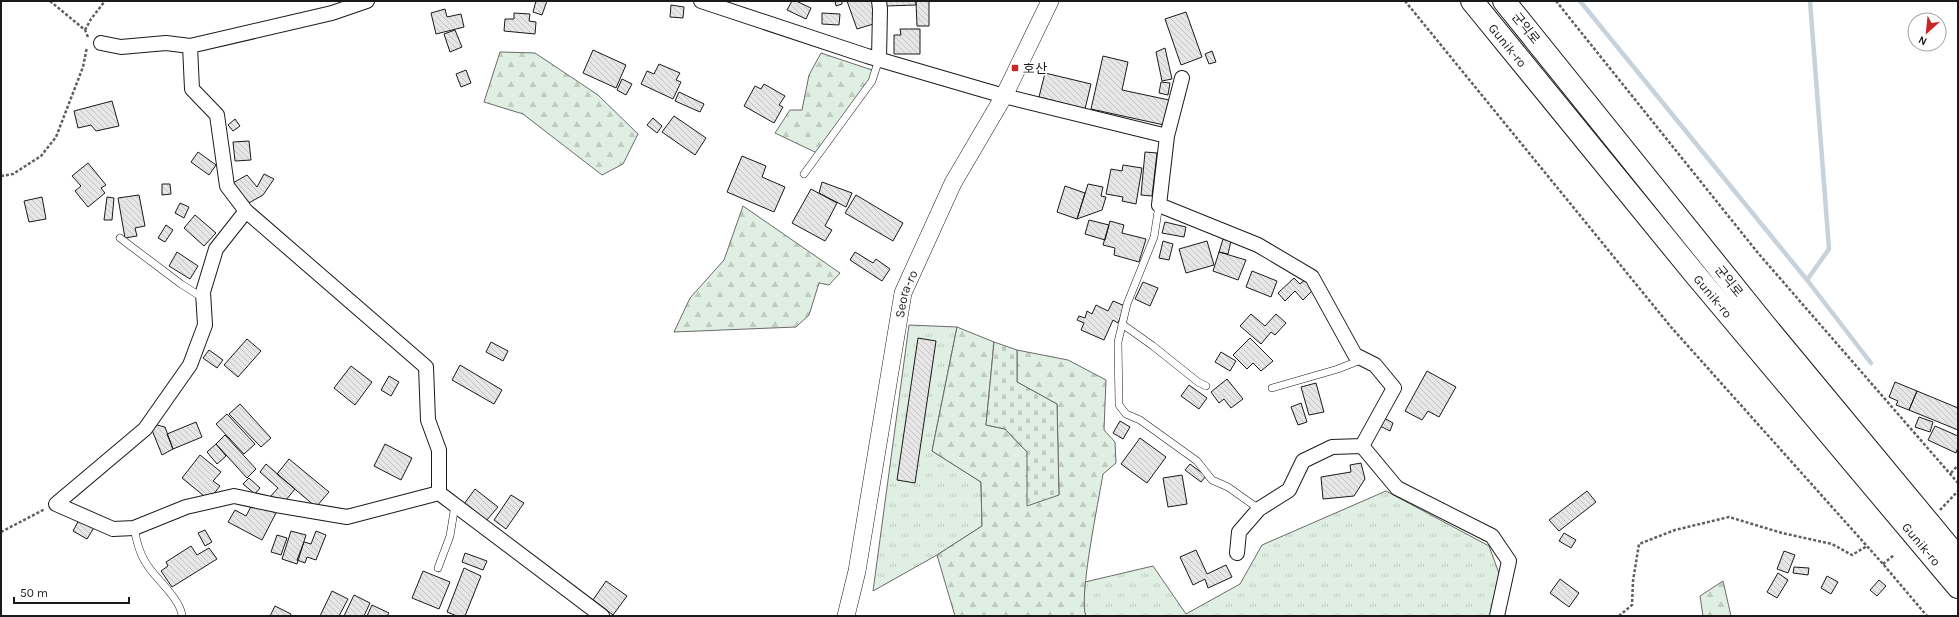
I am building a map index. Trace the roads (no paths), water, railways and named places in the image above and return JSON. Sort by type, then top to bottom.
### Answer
[{"type":"highway","name":"Gunik-ro","points":[[1472,1],[1694,273],[1958,587]]},
{"type":"highway","name":"군익로","points":[[1504,1],[1764,324],[1958,558]]},
{"type":"street","points":[[95,41],[121,47],[166,43],[190,46],[332,13],[367,1]]},
{"type":"street","points":[[701,1],[879,59],[1004,96],[1167,136]]},
{"type":"street","points":[[879,1],[879,59]]},
{"type":"street","name":"Seora-ro","points":[[846,616],[857,571],[902,293],[953,183],[1004,96],[1050,1]]},
{"type":"street","points":[[190,46],[192,89],[217,115],[227,186],[246,211],[426,367],[428,420],[439,450],[439,493]]},
{"type":"street","points":[[1182,78],[1167,136],[1159,206],[1258,245],[1312,277],[1355,355],[1375,365],[1394,388],[1362,446]]},
{"type":"street","points":[[246,211],[216,248],[203,292],[205,325],[190,365],[146,429],[56,504],[113,529],[134,528],[186,507],[234,496],[276,506],[347,517],[390,504],[439,493],[602,616]]},
{"type":"street","points":[[1237,553],[1239,532],[1259,509],[1289,490],[1303,461],[1332,447],[1362,446]]},
{"type":"street","points":[[1362,446],[1397,488],[1492,536],[1509,561],[1497,616]]},
{"type":"lane","points":[[804,174],[872,81],[879,59]]},
{"type":"lane","points":[[1159,206],[1154,237],[1127,304],[1118,342],[1119,405],[1126,414],[1140,420],[1197,461],[1212,480],[1228,487],[1259,509]]},
{"type":"lane","points":[[120,238],[181,284],[203,298]]},
{"type":"lane","points":[[1122,324],[1153,346],[1198,382],[1206,386]]},
{"type":"lane","points":[[1272,388],[1338,369],[1363,359]]},
{"type":"lane","points":[[438,568],[450,536],[455,505]]},
{"type":"lane","points":[[134,528],[138,548],[149,568],[168,591],[182,616]]},
{"type":"waterway","points":[[1580,1],[1807,280]]},
{"type":"waterway","points":[[1810,1],[1829,249],[1807,280],[1871,363]]},
{"type":"place","name":"호산","points":[[1015,68]]}]
